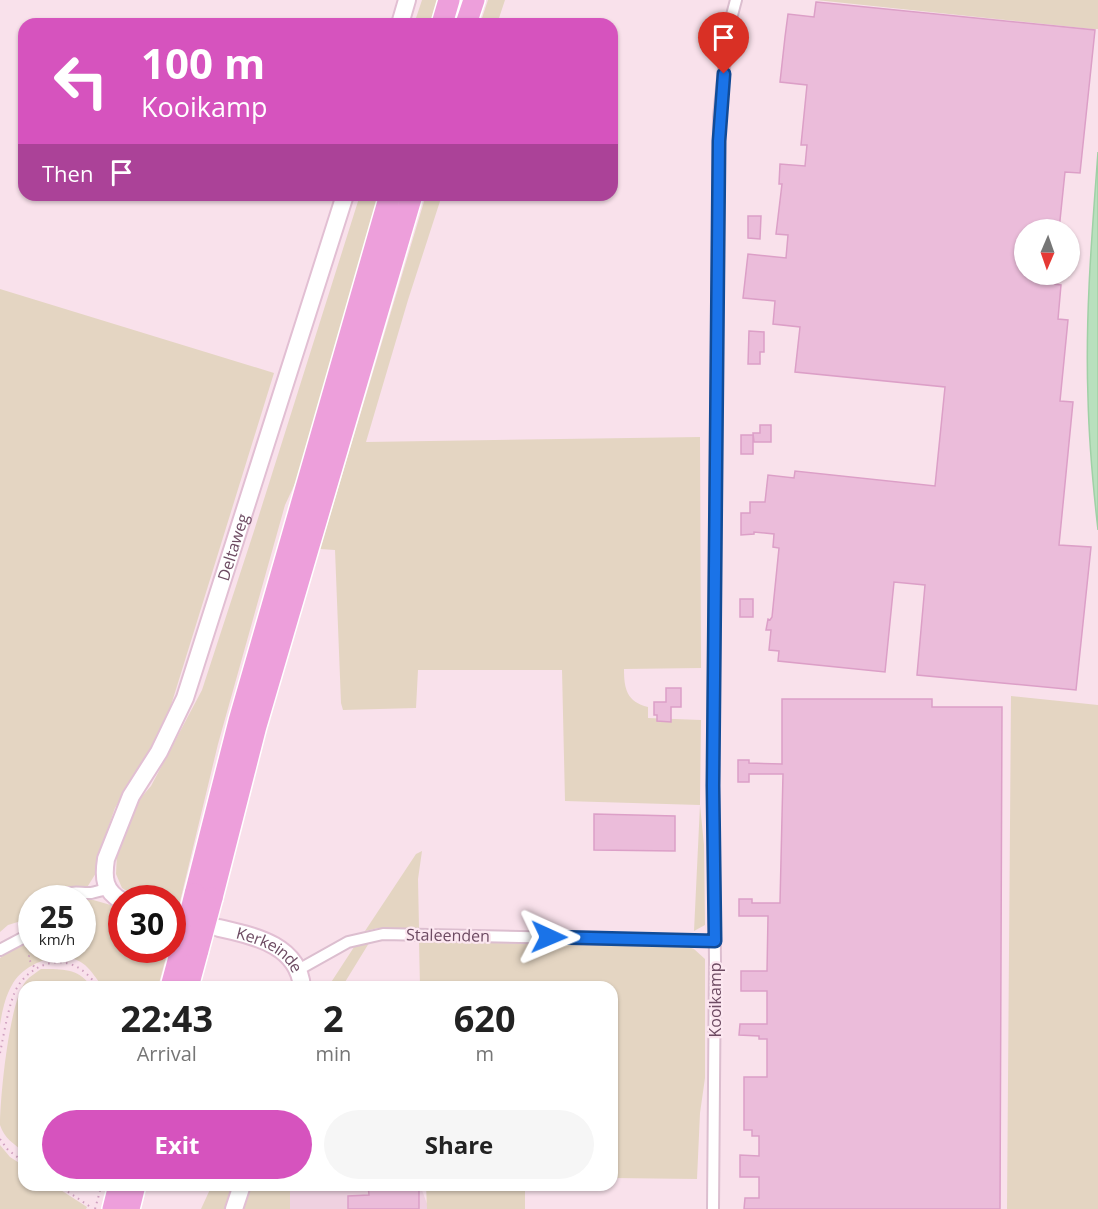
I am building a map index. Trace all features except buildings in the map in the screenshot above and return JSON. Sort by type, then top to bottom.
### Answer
[{"type":"highway","points":[[444,18],[449,0]]},
{"type":"highway","points":[[468,18],[474,0]]},
{"type":"highway","points":[[188,981],[190,948],[239,721],[388,201]]},
{"type":"highway","points":[[203,896],[256,726],[410,201]]},
{"type":"highway","points":[[174,981],[190,948]]},
{"type":"highway","points":[[113,1209],[118,1191]]},
{"type":"highway","points":[[129,1209],[134,1191]]},
{"type":"street","points":[[402,18],[407,0]]},
{"type":"street","name":"Kooikamp","points":[[713,1209],[715,941],[713,786],[719,117],[728,30],[736,0]]},
{"type":"street","name":"Deltaweg","points":[[107,889],[104,870],[116,832],[131,796],[159,752],[185,698],[343,201]]},
{"type":"street","points":[[96,892],[107,889]]},
{"type":"street","name":"Kerkeinde","points":[[219,928],[258,937],[273,944],[291,958],[301,975],[302,981]]},
{"type":"street","name":"Staleenden","points":[[298,970],[348,942],[383,934],[715,941]]},
{"type":"street","points":[[0,950],[18,940]]},
{"type":"street","points":[[234,1209],[240,1191]]},
{"type":"path","points":[[32,963],[35,968]]},
{"type":"path","points":[[22,981],[35,968],[54,963],[70,964],[86,973],[93,981]]},
{"type":"path","points":[[0,1053],[14,994],[18,987]]},
{"type":"path","points":[[0,1139],[8,1150],[18,1158]]},
{"type":"path","points":[[67,1191],[94,1208],[99,1191]]},
{"type":"shaded area","points":[[422,0],[445,0],[439,18],[416,18]]},
{"type":"shaded area","points":[[488,0],[505,0],[499,18],[482,18]]},
{"type":"shaded area","points":[[816,0],[1098,0],[1098,29],[1092,29]]},
{"type":"shaded area","points":[[1098,152],[1098,530],[1090,448],[1087,336]]},
{"type":"shaded area","points":[[358,201],[383,201],[300,473],[285,505],[218,744],[184,885],[121,885],[116,874],[117,853],[138,801],[151,786],[202,690]]},
{"type":"shaded area","points":[[424,201],[440,201],[366,442],[700,437],[701,668],[624,669],[628,694],[635,702],[648,707],[648,718],[701,720],[700,805],[565,801],[562,670],[418,670],[416,708],[343,710],[335,550],[320,549]]},
{"type":"shaded area","points":[[0,289],[274,373],[164,728],[115,808],[99,854],[96,873],[88,885],[18,885],[18,922],[8,925],[0,932]]},
{"type":"shaded area","points":[[1011,696],[1098,705],[1098,1209],[1007,1209]]},
{"type":"shaded area","points":[[700,805],[704,845],[705,925],[694,931]]},
{"type":"shaded area","points":[[422,851],[418,879],[419,928],[378,928],[365,931],[416,854]]},
{"type":"shaded area","points":[[96,901],[108,904],[108,963],[164,963],[160,981],[98,981],[81,963],[96,963]]},
{"type":"shaded area","points":[[419,942],[686,946],[694,949],[705,959],[705,1078],[700,1113],[697,1179],[618,1178],[618,981],[420,981]]},
{"type":"shaded area","points":[[369,943],[346,981],[332,981],[356,944]]},
{"type":"shaded area","points":[[18,945],[18,963],[37,963],[17,977],[12,985],[7,994],[0,1025],[0,958]]},
{"type":"shaded area","points":[[41,969],[63,970],[76,973],[87,981],[26,981]]},
{"type":"shaded area","points":[[18,998],[18,1147],[7,1137],[0,1125],[7,1051]]},
{"type":"shaded area","points":[[0,1145],[18,1162],[18,1191],[62,1191],[87,1207],[86,1209],[0,1209]]},
{"type":"shaded area","points":[[209,1191],[230,1191],[225,1209],[201,1209]]},
{"type":"shaded area","points":[[248,1191],[290,1191],[290,1209],[241,1209]]},
{"type":"shaded area","points":[[280,1191],[422,1191],[429,1209],[278,1209]]},
{"type":"shaded area","points":[[426,1191],[525,1191],[525,1209],[427,1209]]},
{"type":"route","points":[[549,937],[715,941],[713,786],[719,117],[724,74]]}]
